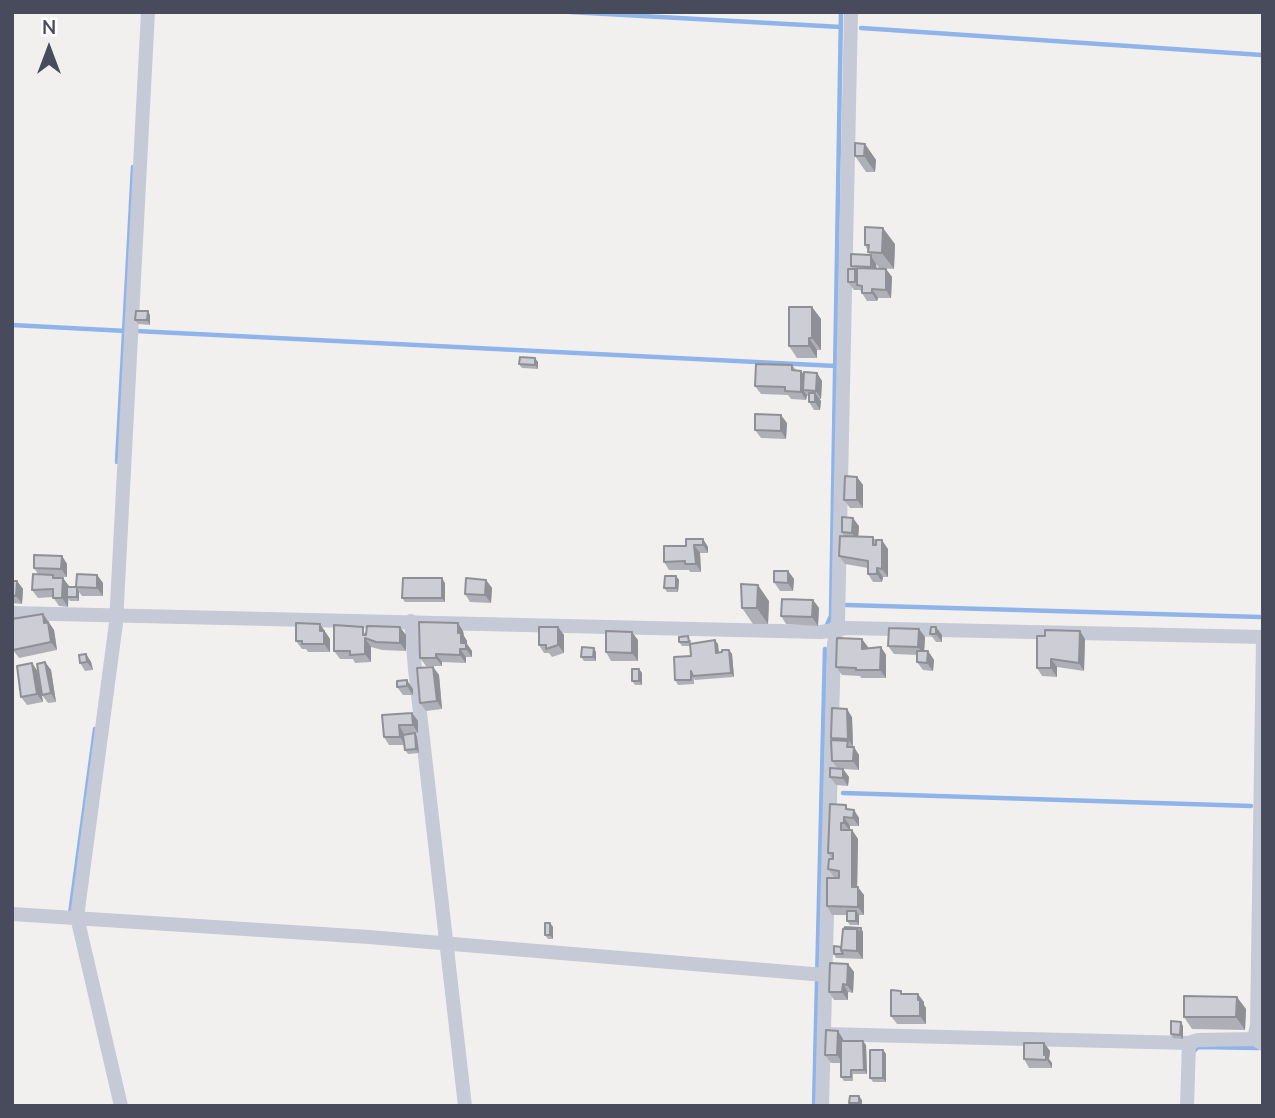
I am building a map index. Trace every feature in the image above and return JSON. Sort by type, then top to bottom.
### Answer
[{"type":"street","points":[[121,1106],[72,917],[114,617],[148,12]]},
{"type":"street","points":[[822,1106],[824,1034],[820,975],[834,644],[837,630],[851,12]]},
{"type":"street","points":[[12,612],[411,625],[821,632],[861,628],[1263,637],[1258,1041],[1198,1040],[1189,1044],[824,1034]]},
{"type":"street","points":[[411,625],[465,1106]]},
{"type":"street","points":[[12,914],[820,975]]},
{"type":"street","points":[[1187,1106],[1189,1044]]},
{"type":"building","points":[[855,143],[865,144],[864,156],[855,156]]},
{"type":"building","points":[[865,227],[883,228],[882,253],[868,252],[869,245],[865,245]]},
{"type":"building","points":[[851,254],[871,255],[871,267],[851,266]]},
{"type":"building","points":[[857,268],[886,269],[886,290],[872,289],[872,293],[862,293],[862,286],[857,285]]},
{"type":"building","points":[[848,269],[855,269],[855,282],[848,282]]},
{"type":"building","points":[[789,307],[812,307],[812,338],[809,338],[809,346],[789,346]]},
{"type":"building","points":[[136,311],[148,311],[147,320],[135,320]]},
{"type":"building","points":[[520,357],[535,358],[535,365],[519,364]]},
{"type":"building","points":[[756,364],[792,365],[792,370],[801,371],[801,392],[785,391],[785,387],[755,386]]},
{"type":"building","points":[[804,372],[817,373],[816,391],[803,390]]},
{"type":"building","points":[[809,393],[815,393],[815,402],[809,402]]},
{"type":"building","points":[[755,414],[781,415],[781,431],[755,430]]},
{"type":"building","points":[[845,476],[857,477],[857,500],[844,500]]},
{"type":"building","points":[[842,517],[853,518],[852,533],[842,532]]},
{"type":"building","points":[[840,536],[873,537],[873,545],[876,545],[876,540],[882,540],[882,569],[877,568],[877,574],[868,574],[868,561],[839,556]]},
{"type":"building","points":[[686,539],[703,539],[703,545],[694,545],[696,564],[685,564],[685,561],[664,562],[664,546],[686,546]]},
{"type":"building","points":[[34,555],[62,556],[61,569],[34,568]]},
{"type":"building","points":[[774,571],[788,571],[788,583],[774,582]]},
{"type":"building","points":[[33,574],[63,578],[62,598],[53,598],[53,589],[32,590]]},
{"type":"building","points":[[77,574],[97,575],[97,588],[76,587]]},
{"type":"building","points":[[665,576],[676,576],[676,588],[664,588]]},
{"type":"building","points":[[403,578],[442,578],[442,598],[402,598]]},
{"type":"building","points":[[466,578],[486,580],[485,595],[465,594]]},
{"type":"building","points":[[12,581],[17,581],[16,596],[12,595]]},
{"type":"building","points":[[741,584],[758,585],[757,608],[742,608]]},
{"type":"building","points":[[67,587],[77,587],[77,597],[67,597]]},
{"type":"building","points":[[782,599],[813,600],[812,617],[781,616]]},
{"type":"building","points":[[43,614],[44,623],[48,622],[51,642],[13,650],[12,619]]},
{"type":"building","points":[[419,622],[458,623],[461,643],[466,643],[466,649],[460,649],[460,655],[436,654],[436,658],[420,658]]},
{"type":"building","points":[[296,623],[320,624],[320,631],[324,631],[324,644],[302,644],[302,641],[296,641]]},
{"type":"building","points":[[334,625],[363,627],[363,635],[366,635],[367,626],[400,627],[400,643],[376,642],[365,638],[365,654],[350,655],[350,651],[334,651]]},
{"type":"building","points":[[539,627],[558,627],[558,645],[546,649],[546,645],[539,645]]},
{"type":"building","points":[[931,627],[936,627],[936,634],[930,634]]},
{"type":"building","points":[[889,628],[919,629],[918,647],[888,646]]},
{"type":"building","points":[[1045,630],[1080,631],[1079,663],[1051,659],[1051,668],[1037,668],[1037,636],[1045,636]]},
{"type":"building","points":[[606,631],[632,632],[632,653],[606,652]]},
{"type":"building","points":[[688,636],[689,642],[679,642],[679,637]]},
{"type":"building","points":[[837,638],[862,639],[862,649],[881,647],[880,670],[836,667]]},
{"type":"building","points":[[715,640],[716,653],[729,650],[731,673],[693,676],[691,671],[691,680],[675,680],[674,657],[691,656],[690,644]]},
{"type":"building","points":[[582,647],[594,648],[593,657],[581,657]]},
{"type":"building","points":[[917,651],[928,651],[927,663],[917,662]]},
{"type":"building","points":[[86,654],[87,662],[80,663],[79,655]]},
{"type":"building","points":[[45,662],[51,693],[42,695],[37,664]]},
{"type":"building","points":[[32,663],[37,694],[21,697],[17,666]]},
{"type":"building","points":[[433,667],[437,701],[420,703],[417,668]]},
{"type":"building","points":[[632,669],[639,669],[639,681],[632,681]]},
{"type":"building","points":[[407,680],[407,686],[397,687],[397,681]]},
{"type":"building","points":[[832,708],[847,709],[848,739],[831,738]]},
{"type":"building","points":[[412,713],[413,725],[399,725],[400,737],[384,737],[382,715]]},
{"type":"building","points":[[415,733],[416,749],[405,750],[403,735]]},
{"type":"building","points":[[831,740],[848,741],[847,747],[854,747],[853,761],[832,761]]},
{"type":"building","points":[[830,768],[843,769],[843,778],[830,777]]},
{"type":"building","points":[[830,804],[846,805],[846,809],[854,810],[853,818],[844,817],[841,830],[852,830],[852,887],[858,887],[858,907],[827,906],[827,878],[839,878],[839,871],[828,869],[829,859],[833,859],[833,853],[828,853]]},
{"type":"building","points":[[847,911],[856,911],[856,921],[847,921]]},
{"type":"building","points":[[545,923],[550,923],[550,935],[545,935]]},
{"type":"building","points":[[861,928],[860,933],[857,929],[844,929]]},
{"type":"building","points":[[843,929],[857,929],[857,951],[841,950]]},
{"type":"building","points":[[834,946],[841,947],[843,954],[834,954]]},
{"type":"building","points":[[830,963],[848,964],[847,985],[843,984],[842,992],[829,992]]},
{"type":"building","points":[[891,990],[901,991],[901,994],[918,994],[920,1016],[891,1016]]},
{"type":"building","points":[[1184,996],[1237,997],[1236,1017],[1184,1017]]},
{"type":"building","points":[[1171,1021],[1181,1022],[1180,1035],[1171,1034]]},
{"type":"building","points":[[826,1030],[838,1031],[837,1055],[825,1055]]},
{"type":"building","points":[[841,1041],[863,1041],[864,1070],[851,1070],[851,1077],[841,1077]]},
{"type":"building","points":[[1024,1043],[1044,1043],[1046,1060],[1024,1059]]},
{"type":"building","points":[[870,1050],[883,1050],[883,1078],[870,1078]]},
{"type":"building","points":[[850,1096],[859,1096],[859,1103],[849,1103]]},
{"type":"waterway","points":[[570,12],[841,27]]},
{"type":"waterway","points":[[827,625],[831,616],[841,12]]},
{"type":"waterway","points":[[861,28],[1262,55]]},
{"type":"waterway","points":[[117,462],[133,167]]},
{"type":"waterway","points":[[12,325],[126,331]]},
{"type":"waterway","points":[[136,331],[836,366]]},
{"type":"waterway","points":[[846,605],[1260,617]]},
{"type":"waterway","points":[[814,1106],[825,649]]},
{"type":"waterway","points":[[70,914],[95,729]]},
{"type":"waterway","points":[[843,793],[1251,806]]},
{"type":"waterway","points":[[1193,1052],[1198,1047],[1259,1046]]}]
